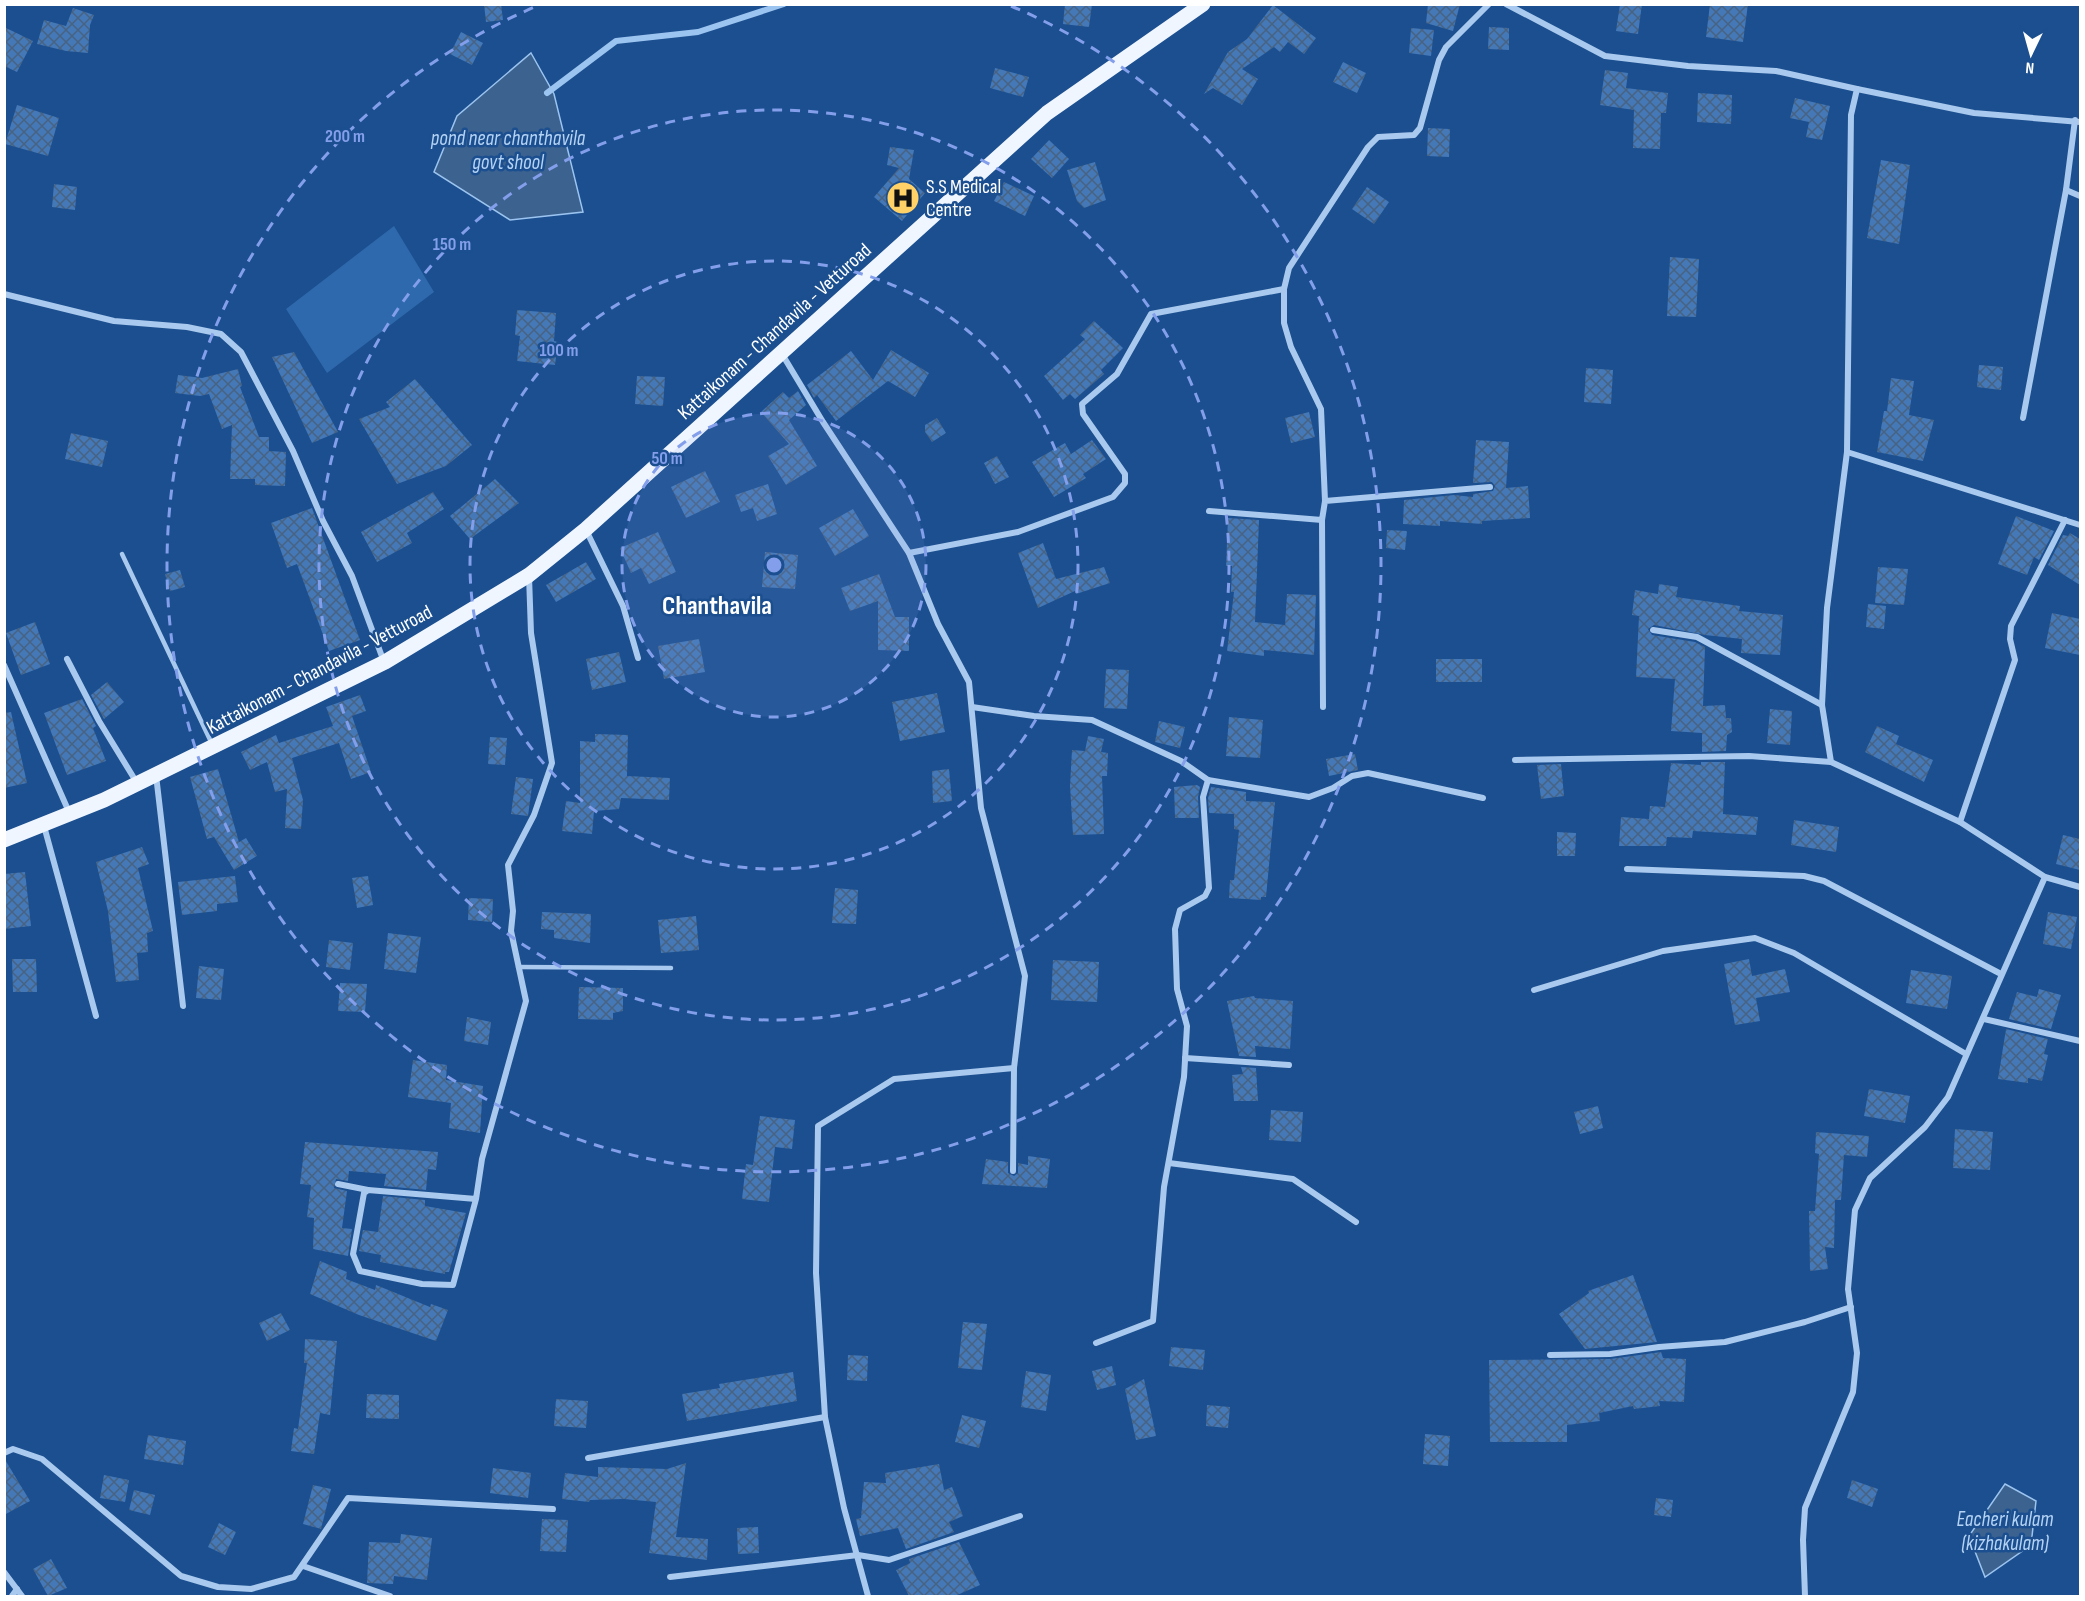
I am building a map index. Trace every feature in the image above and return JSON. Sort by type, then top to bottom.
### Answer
[{"type":"main road","name":"Kattaikonam - Chandavila - Vetturoad","points":[[4,840],[138,784],[385,662],[529,575],[586,529],[1047,113],[1203,4]]},
{"type":"street","points":[[1323,707],[1322,520],[1325,501],[1321,409],[1291,347],[1284,323],[1284,289],[1289,268],[1368,147],[1378,137],[1414,135],[1420,128],[1443,53],[1489,4]]},
{"type":"street","points":[[1506,4],[1605,56],[1688,66],[1776,71],[1974,113],[2078,121],[2023,418]]},
{"type":"street","points":[[1831,762],[1822,705],[1827,608],[1847,452],[1851,115],[1857,90]]},
{"type":"street","points":[[2066,190],[2080,196]]},
{"type":"street","points":[[909,553],[1018,532],[1113,497],[1125,483],[1125,474],[1083,414],[1082,404],[1117,374],[1151,314],[1284,289]]},
{"type":"street","points":[[4,294],[114,321],[187,327],[221,334],[241,352],[293,451],[322,521],[352,576],[385,662]]},
{"type":"street","points":[[782,354],[823,422],[909,553],[938,624],[969,682],[981,808],[1025,976],[1014,1068],[1013,1171]]},
{"type":"street","points":[[1847,452],[2080,525]]},
{"type":"street","points":[[1325,501],[1490,487]]},
{"type":"street","points":[[1209,512],[1322,520]]},
{"type":"street","points":[[1960,822],[2015,660],[2010,639],[2011,626],[2065,520]]},
{"type":"street","points":[[586,529],[623,606],[638,658]]},
{"type":"street","points":[[368,1190],[364,1193],[353,1254],[360,1270],[422,1284],[453,1285],[476,1199],[482,1159],[526,1001],[511,931],[513,911],[508,865],[534,815],[552,763],[531,633],[529,575]]},
{"type":"street","points":[[1653,630],[1697,637],[1822,705]]},
{"type":"street","points":[[67,659],[99,721],[138,784]]},
{"type":"street","points":[[4,665],[69,813]]},
{"type":"street","points":[[972,707],[1034,716],[1092,720],[1181,761],[1208,780],[1309,797],[1333,788],[1352,776],[1368,773],[1484,798]]},
{"type":"street","points":[[1515,760],[1749,756],[1831,762],[1960,822],[2045,877],[2080,887]]},
{"type":"street","points":[[156,775],[183,1006]]},
{"type":"street","points":[[1096,1343],[1153,1322],[1169,1163],[1185,1058],[1187,1026],[1177,988],[1175,929],[1180,910],[1205,896],[1209,888],[1203,797],[1208,780]]},
{"type":"street","points":[[44,823],[96,1016]]},
{"type":"street","points":[[1627,869],[1804,876],[1824,881],[2001,974]]},
{"type":"street","points":[[1805,1596],[1803,1540],[1805,1508],[1853,1392],[1857,1353],[1848,1288],[1855,1210],[1870,1178],[1925,1127],[1948,1097],[2045,877]]},
{"type":"street","points":[[1534,990],[1663,951],[1755,938],[1794,954],[1966,1054]]},
{"type":"street","points":[[1984,1019],[2080,1041]]},
{"type":"street","points":[[1185,1058],[1289,1065]]},
{"type":"street","points":[[868,1596],[844,1508],[825,1418],[816,1273],[818,1126],[894,1079],[1014,1068]]},
{"type":"street","points":[[1169,1163],[1293,1179],[1356,1222]]},
{"type":"street","points":[[338,1184],[368,1190],[476,1199]]},
{"type":"street","points":[[1550,1354],[1610,1354],[1659,1347],[1725,1342],[1804,1323],[1851,1307]]},
{"type":"street","points":[[588,1458],[825,1418]]},
{"type":"street","points":[[4,1453],[13,1449],[42,1459],[181,1576],[218,1587],[251,1589],[294,1577],[348,1498],[553,1509]]},
{"type":"street","points":[[670,1577],[858,1555],[889,1560],[1020,1516]]},
{"type":"street","points":[[303,1566],[390,1596]]},
{"type":"street","points":[[4,1572],[22,1596]]},
{"type":"street","points":[[12,1596],[17,1589]]},
{"type":"lane","points":[[122,554],[213,748]]},
{"type":"lane","points":[[518,967],[670,968]]},
{"type":"shaded area","points":[[394,226],[434,292],[327,373],[286,309]]},
{"type":"water","name":"pond near chanthavila govt shool","points":[[531,53],[554,94],[583,212],[510,220],[434,172],[457,116]]},
{"type":"water","name":"Eacheri kulam (kizhakulam)","points":[[2005,1484],[2036,1501],[2031,1545],[1985,1577],[1969,1536]]},
{"type":"building","points":[[484,4],[501,4],[503,20],[486,22]]},
{"type":"building","points":[[1065,4],[1092,4],[1089,27],[1063,24]]},
{"type":"building","points":[[1428,4],[1460,4],[1453,31],[1426,23]]},
{"type":"building","points":[[1620,4],[1642,4],[1638,34],[1616,31]]},
{"type":"building","points":[[1710,4],[1748,4],[1743,42],[1706,37]]},
{"type":"building","points":[[1273,5],[1316,38],[1304,54],[1288,42],[1280,52],[1274,47],[1242,69],[1258,79],[1242,105],[1213,88],[1204,94],[1228,52],[1247,39]]},
{"type":"building","points":[[73,8],[94,15],[90,25],[88,53],[66,51],[37,44],[44,20],[66,26]]},
{"type":"building","points":[[4,27],[33,41],[17,72],[4,66]]},
{"type":"building","points":[[1489,27],[1509,28],[1509,50],[1488,49]]},
{"type":"building","points":[[1411,28],[1434,30],[1431,56],[1409,53]]},
{"type":"building","points":[[461,32],[483,43],[472,65],[450,54]]},
{"type":"building","points":[[1343,62],[1366,73],[1357,93],[1333,82]]},
{"type":"building","points":[[995,68],[1029,77],[1023,97],[990,88]]},
{"type":"building","points":[[1605,70],[1628,73],[1626,88],[1668,93],[1666,113],[1661,113],[1660,149],[1633,148],[1634,110],[1600,105]]},
{"type":"building","points":[[1698,93],[1732,95],[1731,124],[1697,122]]},
{"type":"building","points":[[1795,98],[1830,106],[1822,140],[1806,137],[1809,122],[1790,118]]},
{"type":"building","points":[[17,105],[59,118],[48,156],[5,144]]},
{"type":"building","points":[[1428,128],[1450,129],[1449,157],[1427,156]]},
{"type":"building","points":[[1049,140],[1069,159],[1052,178],[1031,159]]},
{"type":"building","points":[[890,147],[914,150],[909,179],[925,193],[902,221],[874,197],[899,168],[887,165]]},
{"type":"building","points":[[1881,160],[1910,165],[1899,244],[1867,238]]},
{"type":"building","points":[[1095,162],[1106,200],[1084,208],[1077,201],[1067,170]]},
{"type":"building","points":[[1004,182],[1034,196],[1025,216],[994,201]]},
{"type":"building","points":[[54,184],[77,187],[75,210],[52,207]]},
{"type":"building","points":[[1367,187],[1389,202],[1374,224],[1352,209]]},
{"type":"building","points":[[1670,257],[1699,259],[1696,317],[1667,316]]},
{"type":"building","points":[[517,310],[556,313],[554,341],[558,342],[555,365],[517,361],[520,336],[515,335]]},
{"type":"building","points":[[1094,321],[1123,348],[1101,370],[1104,374],[1075,399],[1070,394],[1063,400],[1044,376],[1085,339],[1080,335]]},
{"type":"building","points":[[891,350],[929,373],[915,397],[888,381],[836,421],[817,395],[814,398],[807,385],[851,351],[873,380]]},
{"type":"building","points":[[294,352],[338,432],[312,443],[272,357]]},
{"type":"building","points":[[1979,365],[2003,367],[2001,390],[1977,387]]},
{"type":"building","points":[[1586,368],[1613,370],[1611,404],[1584,402]]},
{"type":"building","points":[[238,369],[242,386],[240,387],[259,437],[269,437],[269,451],[286,452],[285,486],[255,485],[255,479],[230,479],[232,425],[222,429],[209,394],[200,396],[175,393],[178,375],[202,378]]},
{"type":"building","points":[[637,376],[665,377],[663,406],[635,404]]},
{"type":"building","points":[[1891,378],[1914,381],[1909,415],[1934,420],[1923,461],[1877,452],[1884,411],[1887,411]]},
{"type":"building","points":[[415,379],[472,445],[446,466],[397,484],[359,419],[390,407],[386,402]]},
{"type":"building","points":[[798,391],[806,405],[789,420],[817,466],[786,485],[768,456],[789,444],[761,412],[783,392],[789,398]]},
{"type":"building","points":[[1309,412],[1315,437],[1291,443],[1285,418]]},
{"type":"building","points":[[937,418],[946,433],[932,442],[925,432],[925,425]]},
{"type":"building","points":[[71,433],[108,441],[102,467],[65,459]]},
{"type":"building","points":[[1092,440],[1106,459],[1083,474],[1086,478],[1054,497],[1032,462],[1065,443],[1071,454]]},
{"type":"building","points":[[1476,440],[1509,442],[1506,488],[1528,486],[1530,518],[1482,521],[1482,524],[1440,521],[1440,526],[1403,524],[1404,500],[1454,495],[1473,497],[1473,494],[1493,491],[1495,486],[1492,482],[1473,483]]},
{"type":"building","points":[[997,456],[1009,477],[995,484],[984,463]]},
{"type":"building","points":[[705,471],[720,502],[686,518],[671,487]]},
{"type":"building","points":[[495,479],[519,503],[470,539],[450,516]]},
{"type":"building","points":[[768,484],[777,514],[757,521],[753,508],[741,512],[735,495]]},
{"type":"building","points":[[433,492],[444,509],[407,533],[412,543],[377,562],[361,532]]},
{"type":"building","points":[[312,508],[360,640],[329,651],[297,564],[287,568],[271,523]]},
{"type":"building","points":[[853,509],[869,536],[835,556],[819,528]]},
{"type":"building","points":[[2016,516],[2054,531],[2039,560],[2034,557],[2027,575],[1998,564]]},
{"type":"building","points":[[1228,518],[1259,520],[1255,622],[1285,625],[1287,594],[1316,595],[1314,655],[1264,650],[1264,656],[1227,651],[1234,592],[1231,592],[1232,566],[1226,566]]},
{"type":"building","points":[[1387,530],[1407,531],[1405,550],[1386,548]]},
{"type":"building","points":[[658,532],[676,572],[649,584],[641,568],[631,573],[620,548]]},
{"type":"building","points":[[2070,533],[2080,539],[2080,585],[2048,565],[2063,535],[2068,536]]},
{"type":"building","points":[[1043,543],[1056,579],[1104,567],[1110,583],[1076,594],[1075,591],[1038,608],[1018,553]]},
{"type":"building","points":[[765,552],[798,555],[795,589],[762,587]]},
{"type":"building","points":[[586,562],[596,579],[556,602],[546,585]]},
{"type":"building","points":[[1878,567],[1908,569],[1904,605],[1875,603]]},
{"type":"building","points":[[180,570],[185,587],[170,591],[165,574]]},
{"type":"building","points":[[879,574],[895,617],[909,617],[909,651],[878,650],[878,601],[850,611],[841,588]]},
{"type":"building","points":[[1659,584],[1678,587],[1676,597],[1740,606],[1739,611],[1783,615],[1780,655],[1741,653],[1742,639],[1705,635],[1654,625],[1648,629],[1652,635],[1695,642],[1705,647],[1703,706],[1725,705],[1726,718],[1731,718],[1732,732],[1727,735],[1726,751],[1702,752],[1702,733],[1671,731],[1675,679],[1636,677],[1639,616],[1632,615],[1635,590],[1658,594]]},
{"type":"building","points":[[1868,604],[1886,606],[1884,629],[1866,627]]},
{"type":"building","points":[[2052,613],[2080,619],[2080,655],[2045,648]]},
{"type":"building","points":[[35,622],[50,664],[21,675],[6,633]]},
{"type":"building","points":[[699,639],[705,672],[664,679],[658,646]]},
{"type":"building","points":[[619,652],[626,682],[592,690],[586,659]]},
{"type":"building","points":[[1436,659],[1482,659],[1482,682],[1436,682]]},
{"type":"building","points":[[1106,669],[1129,670],[1127,709],[1104,708]]},
{"type":"building","points":[[107,682],[124,702],[104,719],[91,695]]},
{"type":"building","points":[[937,693],[945,732],[900,741],[892,702]]},
{"type":"building","points":[[360,695],[366,711],[352,716],[371,772],[351,779],[339,743],[292,758],[303,800],[301,829],[285,828],[287,789],[275,792],[267,762],[250,770],[241,752],[276,735],[279,743],[333,726],[326,707]]},
{"type":"building","points":[[82,699],[96,726],[93,728],[106,761],[67,775],[44,713]]},
{"type":"building","points":[[1770,709],[1792,711],[1790,745],[1767,743]]},
{"type":"building","points":[[11,712],[27,783],[4,788],[4,713]]},
{"type":"building","points":[[1229,717],[1263,720],[1260,758],[1226,756]]},
{"type":"building","points":[[1159,721],[1185,727],[1180,748],[1155,742]]},
{"type":"building","points":[[1877,726],[1899,736],[1896,744],[1933,760],[1924,782],[1865,752]]},
{"type":"building","points":[[595,734],[628,735],[627,776],[670,778],[669,800],[621,798],[619,809],[594,811],[592,834],[562,831],[566,801],[580,803],[580,741],[595,742]]},
{"type":"building","points":[[1088,736],[1104,739],[1101,752],[1108,753],[1107,776],[1102,776],[1104,834],[1073,835],[1070,786],[1072,750],[1085,751]]},
{"type":"building","points":[[490,737],[507,738],[505,765],[488,764]]},
{"type":"building","points":[[1355,754],[1358,770],[1329,776],[1326,759]]},
{"type":"building","points":[[1701,762],[1725,762],[1723,814],[1758,817],[1756,835],[1693,831],[1692,838],[1667,837],[1666,846],[1619,846],[1621,817],[1649,819],[1650,806],[1665,807],[1671,763],[1701,765]]},
{"type":"building","points":[[1561,764],[1564,796],[1541,799],[1537,765]]},
{"type":"building","points":[[218,769],[239,842],[246,838],[257,856],[234,870],[214,837],[207,839],[190,777]]},
{"type":"building","points":[[949,769],[952,801],[933,803],[932,771]]},
{"type":"building","points":[[516,777],[533,779],[528,816],[511,814]]},
{"type":"building","points":[[1197,785],[1200,787],[1199,818],[1175,818],[1174,787]]},
{"type":"building","points":[[1211,787],[1246,792],[1246,801],[1275,802],[1266,897],[1261,897],[1261,900],[1229,898],[1230,880],[1234,880],[1239,830],[1234,829],[1234,814],[1209,813],[1208,798]]},
{"type":"building","points":[[1794,820],[1839,827],[1836,852],[1791,845]]},
{"type":"building","points":[[1557,832],[1576,833],[1575,856],[1557,856]]},
{"type":"building","points":[[2063,835],[2080,839],[2080,870],[2056,864]]},
{"type":"building","points":[[142,847],[149,864],[138,868],[153,931],[147,933],[148,952],[137,953],[139,980],[116,982],[108,911],[96,862]]},
{"type":"building","points":[[25,872],[31,926],[4,929],[4,874]]},
{"type":"building","points":[[235,876],[238,902],[217,904],[217,911],[182,915],[178,882]]},
{"type":"building","points":[[368,876],[373,905],[357,908],[352,878]]},
{"type":"building","points":[[835,888],[858,890],[856,924],[832,923]]},
{"type":"building","points":[[469,898],[493,899],[492,922],[468,920]]},
{"type":"building","points":[[542,912],[591,914],[590,943],[554,938],[554,930],[541,929]]},
{"type":"building","points":[[2048,912],[2077,917],[2071,949],[2043,944]]},
{"type":"building","points":[[696,916],[699,950],[661,953],[658,920]]},
{"type":"building","points":[[388,933],[421,937],[416,973],[384,969]]},
{"type":"building","points":[[329,940],[353,943],[350,970],[326,967]]},
{"type":"building","points":[[12,959],[36,959],[37,992],[13,992]]},
{"type":"building","points":[[1749,959],[1752,976],[1785,969],[1790,992],[1756,998],[1760,1021],[1735,1025],[1724,964]]},
{"type":"building","points":[[1053,960],[1099,962],[1097,1002],[1051,1000]]},
{"type":"building","points":[[199,966],[224,969],[221,1000],[196,998]]},
{"type":"building","points":[[1911,970],[1952,976],[1947,1009],[1906,1003]]},
{"type":"building","points":[[340,983],[367,984],[365,1012],[338,1011]]},
{"type":"building","points":[[579,987],[623,988],[623,1011],[613,1013],[613,1020],[578,1019]]},
{"type":"building","points":[[2039,989],[2061,995],[2051,1029],[2009,1019],[2017,992],[2037,997]]},
{"type":"building","points":[[1254,996],[1255,998],[1293,1001],[1290,1049],[1255,1046],[1256,1057],[1239,1056],[1227,1001]]},
{"type":"building","points":[[467,1017],[491,1022],[488,1045],[464,1041]]},
{"type":"building","points":[[2006,1029],[2048,1039],[2044,1054],[2048,1055],[2042,1081],[2028,1078],[2028,1083],[1998,1079]]},
{"type":"building","points":[[413,1060],[447,1065],[446,1080],[483,1086],[480,1133],[449,1128],[451,1103],[408,1097]]},
{"type":"building","points":[[1241,1067],[1256,1068],[1258,1101],[1234,1101],[1232,1075],[1243,1074]]},
{"type":"building","points":[[1869,1089],[1910,1096],[1905,1123],[1864,1116]]},
{"type":"building","points":[[1598,1106],[1603,1128],[1580,1134],[1574,1112]]},
{"type":"building","points":[[1271,1110],[1303,1112],[1301,1142],[1269,1140]]},
{"type":"building","points":[[760,1116],[795,1120],[792,1149],[775,1147],[769,1202],[742,1199],[746,1164],[753,1165]]},
{"type":"building","points":[[1955,1129],[1993,1132],[1990,1170],[1953,1168]]},
{"type":"building","points":[[1816,1132],[1869,1136],[1867,1157],[1844,1155],[1841,1200],[1835,1200],[1834,1248],[1825,1247],[1828,1269],[1810,1271],[1809,1211],[1815,1211],[1819,1154],[1815,1153]]},
{"type":"building","points":[[305,1142],[438,1152],[436,1170],[428,1169],[426,1190],[384,1186],[386,1174],[349,1171],[348,1181],[336,1179],[334,1188],[347,1191],[342,1228],[352,1229],[348,1256],[313,1249],[314,1218],[307,1217],[311,1185],[300,1184]]},
{"type":"building","points":[[1028,1156],[1050,1159],[1047,1188],[982,1184],[986,1159],[1008,1162],[1008,1173],[1014,1176],[1018,1173],[1018,1163],[1028,1165]]},
{"type":"building","points":[[383,1196],[425,1200],[425,1206],[466,1213],[449,1272],[445,1274],[380,1262],[381,1255],[359,1251],[363,1230],[378,1232]]},
{"type":"building","points":[[320,1261],[347,1272],[346,1279],[375,1290],[376,1285],[430,1307],[431,1304],[448,1310],[436,1341],[359,1315],[310,1294]]},
{"type":"building","points":[[1633,1275],[1657,1342],[1585,1349],[1559,1314],[1589,1293],[1588,1291]]},
{"type":"building","points":[[281,1313],[290,1330],[267,1341],[259,1323]]},
{"type":"building","points":[[963,1322],[987,1324],[982,1370],[958,1368]]},
{"type":"building","points":[[305,1339],[337,1341],[330,1415],[320,1413],[314,1454],[291,1451],[294,1428],[298,1429],[307,1363],[304,1363]]},
{"type":"building","points":[[1171,1347],[1205,1350],[1203,1370],[1169,1366]]},
{"type":"building","points":[[1661,1352],[1663,1358],[1686,1359],[1684,1402],[1659,1401],[1660,1406],[1634,1409],[1633,1406],[1599,1413],[1600,1421],[1567,1425],[1567,1442],[1490,1442],[1489,1360],[1610,1359]]},
{"type":"building","points":[[848,1355],[868,1356],[867,1381],[847,1380]]},
{"type":"building","points":[[1112,1366],[1116,1385],[1097,1390],[1092,1371]]},
{"type":"building","points":[[1026,1371],[1051,1375],[1046,1411],[1021,1407]]},
{"type":"building","points":[[793,1372],[797,1401],[687,1421],[682,1394],[720,1388],[719,1384]]},
{"type":"building","points":[[1144,1379],[1156,1436],[1136,1440],[1125,1389]]},
{"type":"building","points":[[367,1394],[399,1395],[399,1419],[366,1418]]},
{"type":"building","points":[[556,1399],[588,1401],[586,1428],[554,1426]]},
{"type":"building","points":[[1207,1405],[1230,1407],[1228,1428],[1206,1426]]},
{"type":"building","points":[[962,1415],[986,1421],[979,1448],[955,1442]]},
{"type":"building","points":[[1425,1434],[1450,1436],[1448,1466],[1423,1464]]},
{"type":"building","points":[[148,1435],[186,1441],[183,1465],[144,1459]]},
{"type":"building","points":[[4,1458],[30,1501],[4,1515]]},
{"type":"building","points":[[686,1463],[676,1537],[708,1539],[707,1560],[649,1553],[656,1502],[624,1499],[590,1500],[589,1502],[562,1499],[565,1473],[598,1477],[598,1467],[667,1469]]},
{"type":"building","points":[[939,1464],[944,1490],[952,1487],[963,1516],[949,1522],[954,1532],[906,1549],[898,1528],[860,1536],[856,1519],[861,1518],[864,1482],[886,1483],[885,1473]]},
{"type":"building","points":[[493,1468],[531,1473],[528,1498],[490,1493]]},
{"type":"building","points":[[104,1475],[129,1480],[125,1502],[100,1498]]},
{"type":"building","points":[[1852,1480],[1878,1489],[1872,1507],[1847,1498]]},
{"type":"building","points":[[313,1485],[331,1489],[321,1529],[303,1524]]},
{"type":"building","points":[[134,1490],[155,1495],[150,1515],[129,1510]]},
{"type":"building","points":[[1656,1498],[1673,1500],[1671,1517],[1654,1515]]},
{"type":"building","points":[[542,1519],[568,1520],[566,1552],[540,1551]]},
{"type":"building","points":[[219,1523],[236,1532],[225,1555],[208,1547]]},
{"type":"building","points":[[758,1527],[759,1553],[738,1554],[737,1528]]},
{"type":"building","points":[[401,1534],[432,1538],[427,1580],[394,1576],[393,1584],[367,1583],[369,1542],[400,1543]]},
{"type":"building","points":[[959,1542],[980,1585],[955,1596],[909,1596],[896,1570],[910,1563],[909,1559]]},
{"type":"building","points":[[51,1559],[67,1588],[48,1596],[33,1569]]},
{"type":"waterway","points":[[547,93],[616,41],[698,32],[784,4]]},
{"type":"place","name":"S.S Medical Centre","points":[[903,198]]},
{"type":"district","name":"Chanthavila","points":[[717,605]]}]
